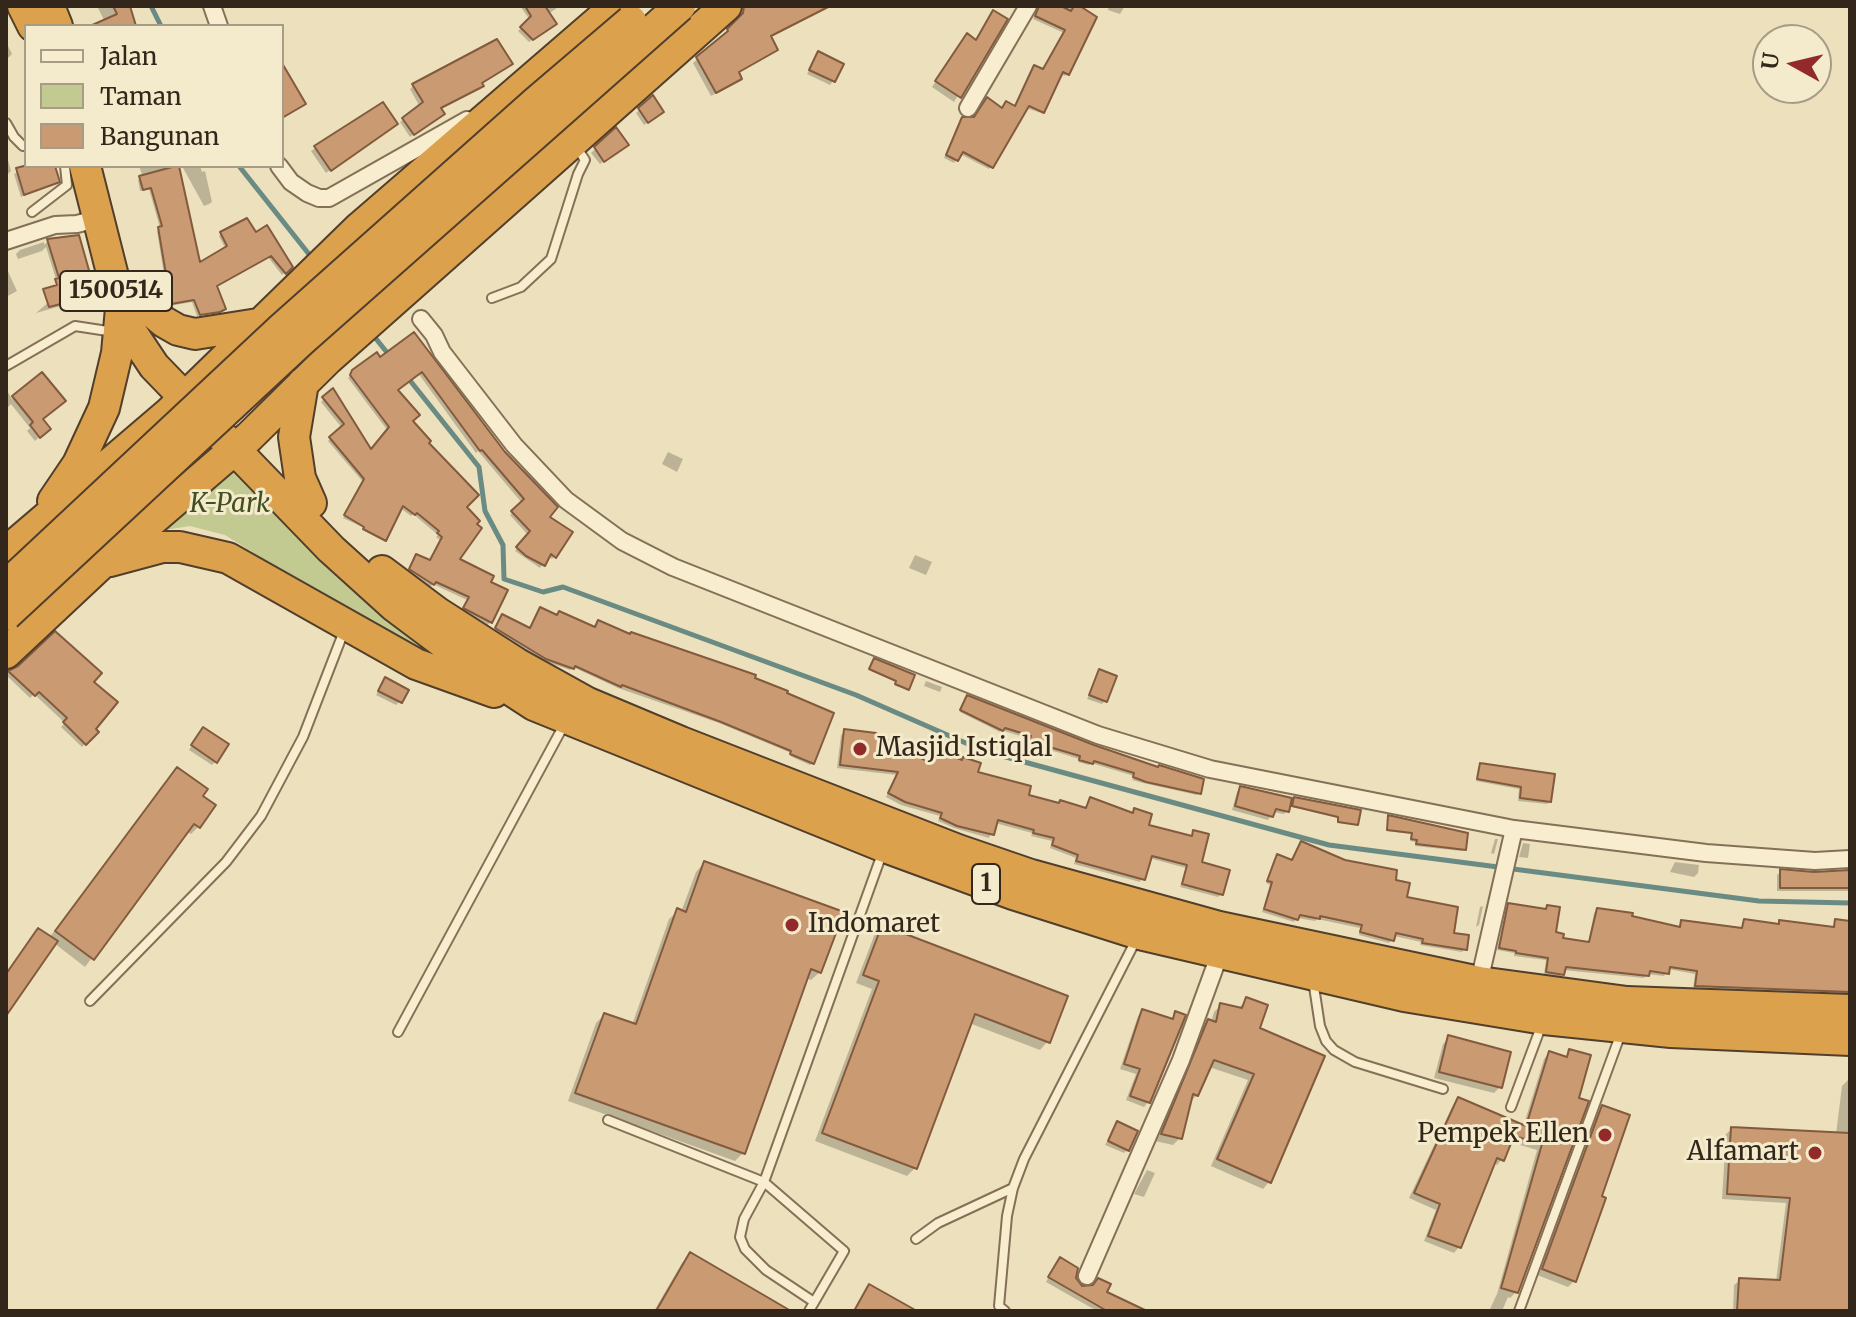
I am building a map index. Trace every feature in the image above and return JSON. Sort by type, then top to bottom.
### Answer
[{"type":"highway","points":[[7,551],[94,479],[189,384],[267,316],[360,227],[616,6]]},
{"type":"highway","points":[[6,586],[282,328],[649,6]]},
{"type":"highway","points":[[6,615],[301,341],[680,6]]},
{"type":"highway","points":[[6,653],[101,564],[241,444],[328,359],[726,6]]},
{"type":"highway","points":[[29,11],[53,24]]},
{"type":"highway","name":"1500514","points":[[86,168],[126,314]]},
{"type":"highway","name":"1500514","points":[[105,168],[126,314]]},
{"type":"highway","points":[[33,529],[78,464],[93,436],[112,379],[126,314],[164,322],[178,330],[195,334],[267,316]]},
{"type":"highway","name":"1500514","points":[[126,314],[146,319],[189,384]]},
{"type":"highway","points":[[303,383],[294,437],[300,478],[311,503]]},
{"type":"highway","name":"1","points":[[189,384],[331,549],[394,606],[474,666],[534,705],[885,847],[1013,894],[1139,934],[1313,975],[1352,970],[1479,982],[1604,1017],[1627,1002],[1850,1010]]},
{"type":"highway","name":"1","points":[[241,444],[311,503],[387,575],[438,613],[516,663],[601,708],[943,845],[1031,875],[1219,927],[1352,970],[1404,996],[1544,1019],[1604,1017],[1788,1039],[1850,1040]]},
{"type":"highway","points":[[101,564],[162,547],[201,550],[228,558],[416,664],[534,705]]},
{"type":"street","points":[[968,108],[1028,6]]},
{"type":"street","points":[[280,168],[291,182],[307,193],[329,198],[520,89]]},
{"type":"street","points":[[6,241],[55,225],[100,218]]},
{"type":"street","points":[[421,319],[442,352],[514,445],[566,500],[622,541],[673,567],[1098,735],[1210,769],[1514,829],[1706,853],[1815,861],[1850,859]]},
{"type":"street","points":[[1479,982],[1514,829]]},
{"type":"street","points":[[1087,1276],[1181,1060],[1220,953]]},
{"type":"lane","points":[[6,123],[14,137],[24,146]]},
{"type":"lane","points":[[492,298],[521,287],[551,259],[585,160],[572,143]]},
{"type":"lane","points":[[32,212],[67,185],[65,168]]},
{"type":"lane","points":[[6,366],[75,326],[126,314]]},
{"type":"lane","points":[[90,1001],[226,862],[261,816],[303,737],[346,627]]},
{"type":"lane","points":[[398,1032],[567,719]]},
{"type":"lane","points":[[814,1302],[766,1270],[745,1249],[740,1237],[744,1219],[764,1182],[885,847]]},
{"type":"lane","points":[[1005,1311],[999,1306],[1007,1216],[1013,1188],[1024,1159],[1139,934]]},
{"type":"lane","points":[[1313,975],[1320,1026],[1334,1050],[1355,1062],[1443,1089]]},
{"type":"lane","points":[[1519,1311],[1604,1017]]},
{"type":"lane","points":[[1511,1107],[1544,1019]]},
{"type":"lane","points":[[608,1120],[764,1182],[844,1251],[809,1311]]},
{"type":"lane","points":[[916,1239],[938,1223],[1013,1188]]},
{"type":"green space","name":"K-Park","points":[[233,465],[467,671],[382,633],[225,535],[190,526],[152,532]]},
{"type":"building","points":[[113,6],[130,6],[135,24],[94,24],[117,14]]},
{"type":"building","points":[[525,6],[545,6],[557,24],[533,40],[520,27],[531,16]]},
{"type":"building","points":[[744,6],[830,6],[771,36],[778,50],[739,72],[742,79],[716,93],[696,57],[728,31],[743,13]]},
{"type":"building","points":[[1039,6],[1061,6],[1071,11],[1074,6],[1080,6],[1097,17],[1069,75],[1063,72],[1044,113],[1029,106],[993,168],[963,152],[958,161],[946,155],[962,117],[974,117],[987,97],[1002,108],[1006,101],[1015,106],[1034,65],[1043,69],[1065,30],[1035,16]]},
{"type":"building","points":[[993,10],[1008,19],[961,98],[935,81],[967,33],[976,40]]},
{"type":"building","points":[[497,39],[513,64],[482,83],[484,86],[441,108],[445,114],[414,135],[402,118],[423,102],[412,84]]},
{"type":"building","points":[[818,51],[844,64],[835,82],[809,70]]},
{"type":"building","points":[[284,66],[306,104],[284,117]]},
{"type":"building","points":[[653,95],[664,112],[648,123],[638,108]]},
{"type":"building","points":[[383,102],[398,124],[331,171],[314,146]]},
{"type":"building","points":[[616,127],[629,145],[604,162],[594,147]]},
{"type":"building","points":[[16,168],[56,168],[60,182],[24,195]]},
{"type":"building","points":[[179,168],[200,262],[227,246],[220,232],[247,218],[256,232],[267,225],[293,267],[286,274],[271,256],[217,286],[226,309],[220,312],[200,315],[194,300],[171,304],[158,227],[162,226],[151,188],[143,190],[139,176]]},
{"type":"building","points":[[79,235],[96,295],[49,307],[43,289],[57,285],[55,279],[59,278],[47,239]]},
{"type":"building","points":[[414,332],[505,452],[558,507],[550,517],[573,532],[556,558],[551,554],[545,566],[526,556],[516,547],[530,531],[511,511],[524,499],[480,451],[422,372],[398,390],[420,415],[413,421],[431,441],[429,443],[479,495],[467,507],[480,521],[477,524],[482,528],[460,559],[494,576],[491,582],[508,590],[492,623],[463,608],[469,597],[436,582],[434,585],[409,569],[416,554],[430,560],[442,537],[417,513],[415,515],[403,506],[386,541],[344,515],[364,479],[329,437],[344,424],[322,397],[333,388],[371,449],[389,427],[350,375],[352,370],[377,352],[380,357]]},
{"type":"building","points":[[42,372],[66,401],[43,419],[51,429],[40,438],[30,425],[33,422],[12,396]]},
{"type":"building","points":[[540,607],[557,615],[559,611],[595,627],[598,620],[630,634],[756,675],[755,678],[834,713],[814,764],[721,722],[621,687],[575,666],[574,669],[546,659],[495,628],[502,614],[530,628]]},
{"type":"building","points":[[55,631],[102,673],[94,682],[118,702],[96,729],[99,732],[86,745],[63,722],[67,718],[39,692],[35,696],[8,671],[18,666]]},
{"type":"building","points":[[874,658],[915,675],[909,690],[869,669]]},
{"type":"building","points":[[1099,669],[1117,676],[1107,702],[1089,695]]},
{"type":"building","points":[[385,677],[409,690],[402,703],[378,691]]},
{"type":"building","points":[[967,695],[1094,745],[1204,779],[1201,794],[1146,782],[1133,777],[1134,773],[1094,761],[1093,764],[1079,760],[1080,756],[1029,741],[1031,736],[1005,728],[1003,731],[960,710]]},
{"type":"building","points":[[203,727],[229,744],[217,763],[191,745]]},
{"type":"building","points":[[844,729],[876,733],[928,762],[933,749],[962,760],[963,757],[981,763],[978,772],[1031,786],[1029,795],[1086,808],[1090,797],[1133,813],[1134,808],[1152,814],[1149,825],[1192,836],[1193,830],[1209,834],[1202,862],[1230,870],[1223,895],[1182,884],[1187,865],[1152,856],[1145,880],[1076,861],[1078,855],[1052,845],[1054,838],[1033,833],[1034,830],[998,820],[994,835],[957,826],[940,818],[942,813],[905,802],[888,793],[898,772],[840,765]]},
{"type":"building","points":[[1480,763],[1555,774],[1551,802],[1520,798],[1521,787],[1477,779]]},
{"type":"building","points":[[177,767],[208,789],[203,796],[216,805],[200,828],[194,824],[94,960],[55,931]]},
{"type":"building","points":[[1240,786],[1292,798],[1289,812],[1276,809],[1273,817],[1235,806]]},
{"type":"building","points":[[1294,797],[1361,810],[1358,825],[1338,822],[1338,817],[1292,806]]},
{"type":"building","points":[[1388,815],[1468,833],[1466,850],[1416,844],[1417,840],[1411,839],[1412,833],[1387,830]]},
{"type":"building","points":[[1301,841],[1345,860],[1397,870],[1396,880],[1410,883],[1407,897],[1458,907],[1454,933],[1469,935],[1467,950],[1422,943],[1423,939],[1396,933],[1394,941],[1360,932],[1362,925],[1320,916],[1320,919],[1300,915],[1298,920],[1264,909],[1272,882],[1267,881],[1277,854],[1292,860]]},
{"type":"building","points":[[704,861],[844,912],[821,973],[811,969],[745,1154],[575,1093],[604,1013],[636,1024],[677,908],[686,912]]},
{"type":"building","points":[[1780,869],[1814,872],[1850,870],[1850,888],[1780,888]]},
{"type":"building","points":[[1508,903],[1546,909],[1547,905],[1560,907],[1556,932],[1564,934],[1563,938],[1589,942],[1597,908],[1633,913],[1632,916],[1680,927],[1681,920],[1742,928],[1744,919],[1834,927],[1835,919],[1850,921],[1850,992],[1695,986],[1697,971],[1670,967],[1669,974],[1650,971],[1649,976],[1566,967],[1564,975],[1546,972],[1548,958],[1499,948]]},
{"type":"building","points":[[882,925],[1068,996],[1050,1043],[975,1014],[917,1169],[822,1133],[879,981],[863,975]]},
{"type":"building","points":[[38,928],[58,941],[6,1016],[6,974]]},
{"type":"building","points":[[1246,997],[1268,1005],[1260,1028],[1325,1056],[1271,1183],[1217,1159],[1254,1074],[1214,1060],[1198,1096],[1193,1094],[1182,1139],[1161,1134],[1208,1019],[1216,1022],[1220,1003],[1242,1008]]},
{"type":"building","points":[[1142,1009],[1173,1019],[1175,1011],[1186,1015],[1150,1103],[1130,1096],[1140,1069],[1124,1064]]},
{"type":"building","points":[[1448,1035],[1511,1052],[1502,1088],[1439,1072]]},
{"type":"building","points":[[1569,1049],[1591,1055],[1579,1098],[1589,1101],[1518,1293],[1501,1288],[1542,1144],[1514,1136],[1504,1161],[1497,1158],[1461,1248],[1428,1236],[1440,1204],[1414,1193],[1458,1097],[1526,1126],[1549,1051],[1567,1057]]},
{"type":"building","points":[[1602,1105],[1630,1115],[1602,1196],[1606,1198],[1576,1282],[1542,1269]]},
{"type":"building","points":[[1117,1121],[1138,1131],[1129,1151],[1108,1141]]},
{"type":"building","points":[[1731,1127],[1850,1133],[1850,1311],[1737,1311],[1739,1278],[1780,1280],[1790,1198],[1727,1194]]},
{"type":"building","points":[[690,1252],[791,1311],[656,1311]]},
{"type":"building","points":[[1060,1257],[1078,1268],[1076,1278],[1082,1286],[1093,1285],[1098,1278],[1111,1284],[1107,1292],[1147,1311],[1107,1311],[1048,1277]]},
{"type":"building","points":[[869,1284],[917,1311],[854,1311]]},
{"type":"waterway","points":[[151,6],[160,24]]},
{"type":"waterway","points":[[241,168],[312,258]]},
{"type":"waterway","points":[[373,335],[389,355]]},
{"type":"waterway","points":[[408,378],[479,467],[485,511],[503,545],[504,579],[543,592],[563,587],[856,695],[984,751],[1329,845],[1759,901],[1850,903]]},
{"type":"place","name":"Masjid Istiqlal","points":[[860,749]]},
{"type":"place","name":"Indomaret","points":[[792,925]]},
{"type":"place","name":"Pempek Ellen","points":[[1605,1135]]},
{"type":"place","name":"Alfamart","points":[[1815,1153]]}]
